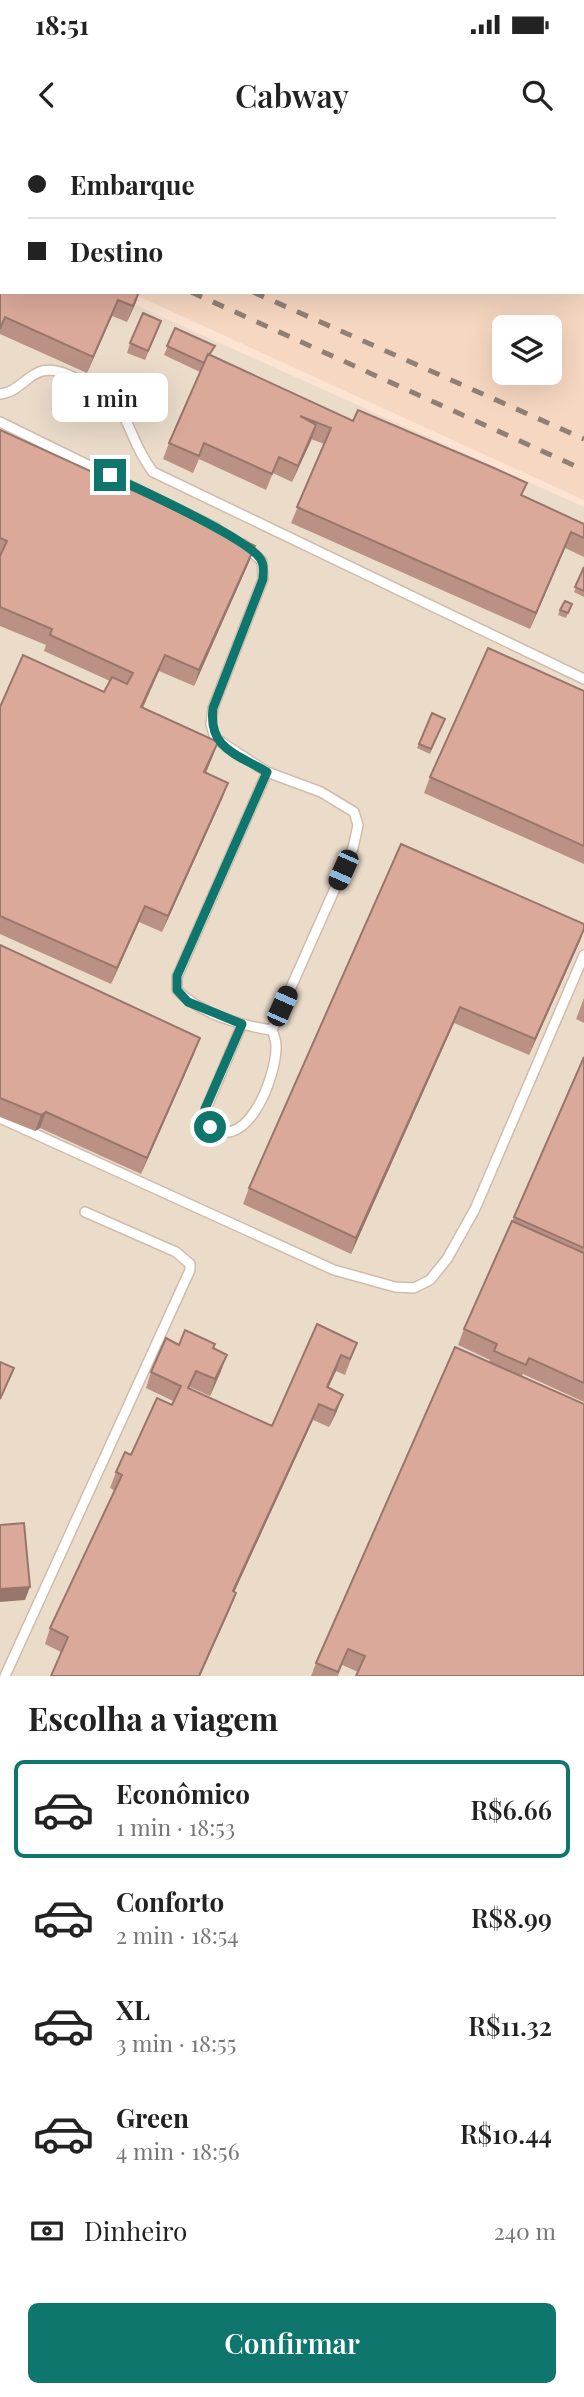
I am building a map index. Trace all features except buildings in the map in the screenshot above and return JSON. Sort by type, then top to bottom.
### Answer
[{"type":"lane","points":[[0,394],[7,394],[41,371],[59,371],[99,387],[114,399],[128,421],[144,460],[153,472],[584,679]]},
{"type":"lane","points":[[0,422],[232,537],[253,550],[262,561],[263,579],[213,708],[211,723],[215,738],[267,772],[321,792],[354,812],[358,825],[353,848],[272,1030],[276,1044],[275,1057],[254,1112],[234,1133],[220,1132],[204,1120],[205,1109],[242,1024]]},
{"type":"lane","points":[[267,772],[177,976],[177,990],[188,1002],[242,1024],[272,1030]]},
{"type":"lane","points":[[0,1118],[334,1270],[395,1287],[414,1289],[430,1280],[446,1259],[475,1209],[584,955]]},
{"type":"lane","points":[[5,1676],[190,1270],[190,1264],[176,1252],[85,1212]]},
{"type":"shaded area","points":[[0,294],[111,294],[584,507],[584,1676],[0,1676]]},
{"type":"shaded area","points":[[133,294],[584,294],[584,500]]},
{"type":"railway","points":[[195,294],[584,470]]},
{"type":"railway","points":[[258,294],[584,439]]},
{"type":"route","points":[[110,475],[228,534],[253,550],[262,561],[263,579],[213,708],[211,723],[215,738],[226,748],[267,772],[177,976],[177,990],[188,1002],[242,1024],[205,1109],[204,1120],[210,1127]]}]
